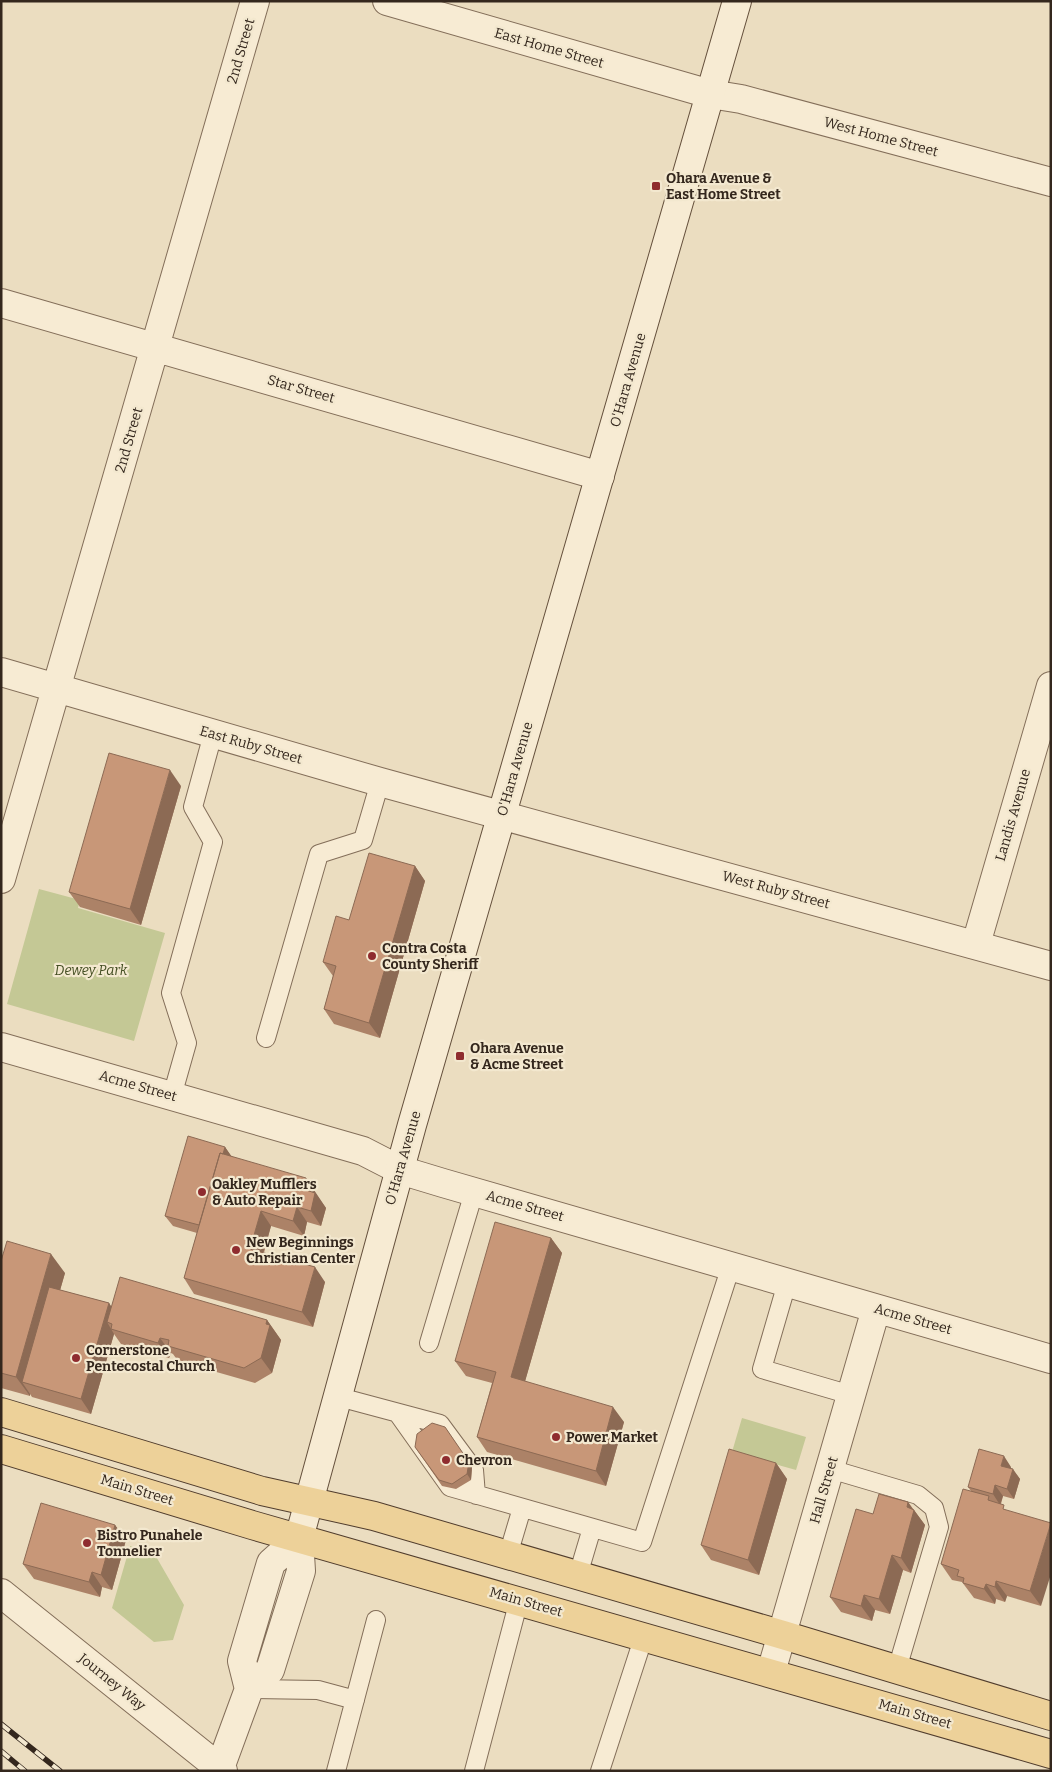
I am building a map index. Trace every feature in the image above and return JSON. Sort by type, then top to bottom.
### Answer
[{"type":"main road","points":[[1,1412],[262,1491],[374,1516],[578,1575],[897,1668],[1051,1716]]},
{"type":"main road","name":"Main Street","points":[[1,1449],[299,1538],[771,1672],[1051,1754]]},
{"type":"street","name":"2nd Street","points":[[1,879],[255,1]]},
{"type":"street","name":"East Home Street","points":[[387,1],[710,94]]},
{"type":"street","name":"O'Hara Avenue","points":[[299,1538],[400,1170],[737,1]]},
{"type":"street","name":"West Home Street","points":[[710,94],[740,99],[1051,182]]},
{"type":"street","name":"Star Street","points":[[1,303],[600,476]]},
{"type":"street","name":"East Ruby Street","points":[[1,672],[380,782],[502,815]]},
{"type":"street","name":"Landis Avenue","points":[[976,944],[1051,686]]},
{"type":"street","name":"West Ruby Street","points":[[502,815],[1051,966]]},
{"type":"street","name":"Acme Street","points":[[1,1047],[363,1151],[400,1170],[474,1192],[1051,1359]]},
{"type":"street","name":"Hall Street","points":[[771,1672],[876,1309]]},
{"type":"street","points":[[222,1769],[248,1689],[242,1660],[271,1563],[299,1538]]},
{"type":"street","name":"Journey Way","points":[[1,1593],[222,1769]]},
{"type":"lane","points":[[172,1096],[187,1043],[171,993],[213,842],[193,807],[213,734]]},
{"type":"lane","points":[[266,1038],[319,854],[363,840],[380,782]]},
{"type":"lane","points":[[429,1343],[474,1192]]},
{"type":"lane","points":[[399,1414],[450,1487],[642,1542],[730,1266]]},
{"type":"lane","points":[[787,1283],[762,1369],[851,1395]]},
{"type":"lane","points":[[339,1397],[440,1424],[474,1470],[476,1495]]},
{"type":"lane","points":[[830,1469],[918,1495],[934,1508],[939,1527],[897,1668]]},
{"type":"lane","points":[[508,1555],[522,1508]]},
{"type":"lane","points":[[578,1575],[592,1528]]},
{"type":"lane","points":[[474,1771],[519,1600]]},
{"type":"lane","points":[[336,1771],[376,1620]]},
{"type":"lane","points":[[600,1771],[644,1636]]},
{"type":"lane","points":[[248,1689],[318,1690],[355,1700]]},
{"type":"green space","name":"Dewey Park","points":[[39,889],[80,900],[78,908],[165,933],[134,1041],[7,1004]]},
{"type":"green space","points":[[742,1418],[806,1437],[796,1470],[732,1452]]},
{"type":"green space","points":[[130,1546],[154,1553],[184,1605],[173,1640],[154,1642],[112,1608]]},
{"type":"building","points":[[109,753],[170,770],[130,909],[69,892]]},
{"type":"building","name":"Contra Costa County Sheriff","points":[[369,853],[415,866],[369,1023],[324,1009],[336,966],[323,962],[336,916],[349,920]]},
{"type":"building","points":[[188,1136],[225,1147],[223,1154],[220,1153],[199,1225],[165,1216]]},
{"type":"building","name":"New Beginnings Christian Center","points":[[220,1153],[306,1178],[303,1189],[315,1193],[311,1211],[297,1207],[293,1221],[261,1211],[250,1249],[315,1267],[302,1312],[184,1278]]},
{"type":"building","points":[[495,1222],[551,1238],[511,1377],[613,1407],[596,1471],[477,1437],[496,1372],[455,1361]]},
{"type":"building","points":[[7,1241],[51,1254],[16,1377],[1,1373],[1,1261]]},
{"type":"building","points":[[120,1277],[267,1320],[266,1324],[270,1325],[261,1358],[244,1368],[168,1346],[169,1340],[160,1338],[158,1343],[111,1329],[112,1324],[107,1322]]},
{"type":"building","name":"Cornerstone Pentecostal Church","points":[[49,1287],[109,1303],[81,1399],[22,1382]]},
{"type":"building","name":"Chevron","points":[[432,1423],[445,1427],[469,1462],[467,1474],[452,1484],[439,1480],[415,1447],[417,1434]]},
{"type":"building","points":[[729,1449],[776,1463],[748,1560],[701,1545]]},
{"type":"building","points":[[979,1449],[1004,1456],[1001,1466],[1013,1469],[1007,1489],[995,1485],[993,1494],[968,1487]]},
{"type":"building","points":[[963,1489],[989,1496],[988,1500],[1004,1505],[1003,1509],[1051,1523],[1030,1591],[996,1581],[995,1587],[986,1584],[984,1589],[963,1583],[964,1578],[957,1576],[959,1570],[941,1564]]},
{"type":"building","points":[[879,1494],[908,1502],[907,1507],[914,1510],[901,1558],[892,1555],[879,1599],[864,1595],[861,1606],[830,1597],[856,1509],[873,1514]]},
{"type":"building","points":[[41,1503],[115,1525],[101,1575],[92,1572],[89,1582],[23,1564]]},
{"type":"railway","points":[[1,1724],[60,1771]]},
{"type":"railway","points":[[1,1751],[25,1771]]},
{"type":"place","name":"Ohara Avenue & East Home Street","points":[[656,186]]},
{"type":"place","name":"Contra Costa County Sheriff","points":[[372,956]]},
{"type":"place","name":"Ohara Avenue & Acme Street","points":[[460,1056]]},
{"type":"place","name":"Oakley Mufflers & Auto Repair","points":[[202,1192]]},
{"type":"place","name":"New Beginnings Christian Center","points":[[236,1250]]},
{"type":"place","name":"Cornerstone Pentecostal Church","points":[[76,1358]]},
{"type":"place","name":"Power Market","points":[[556,1437]]},
{"type":"place","name":"Chevron","points":[[446,1460]]},
{"type":"place","name":"Bistro Punahele Tonnelier","points":[[87,1543]]}]
